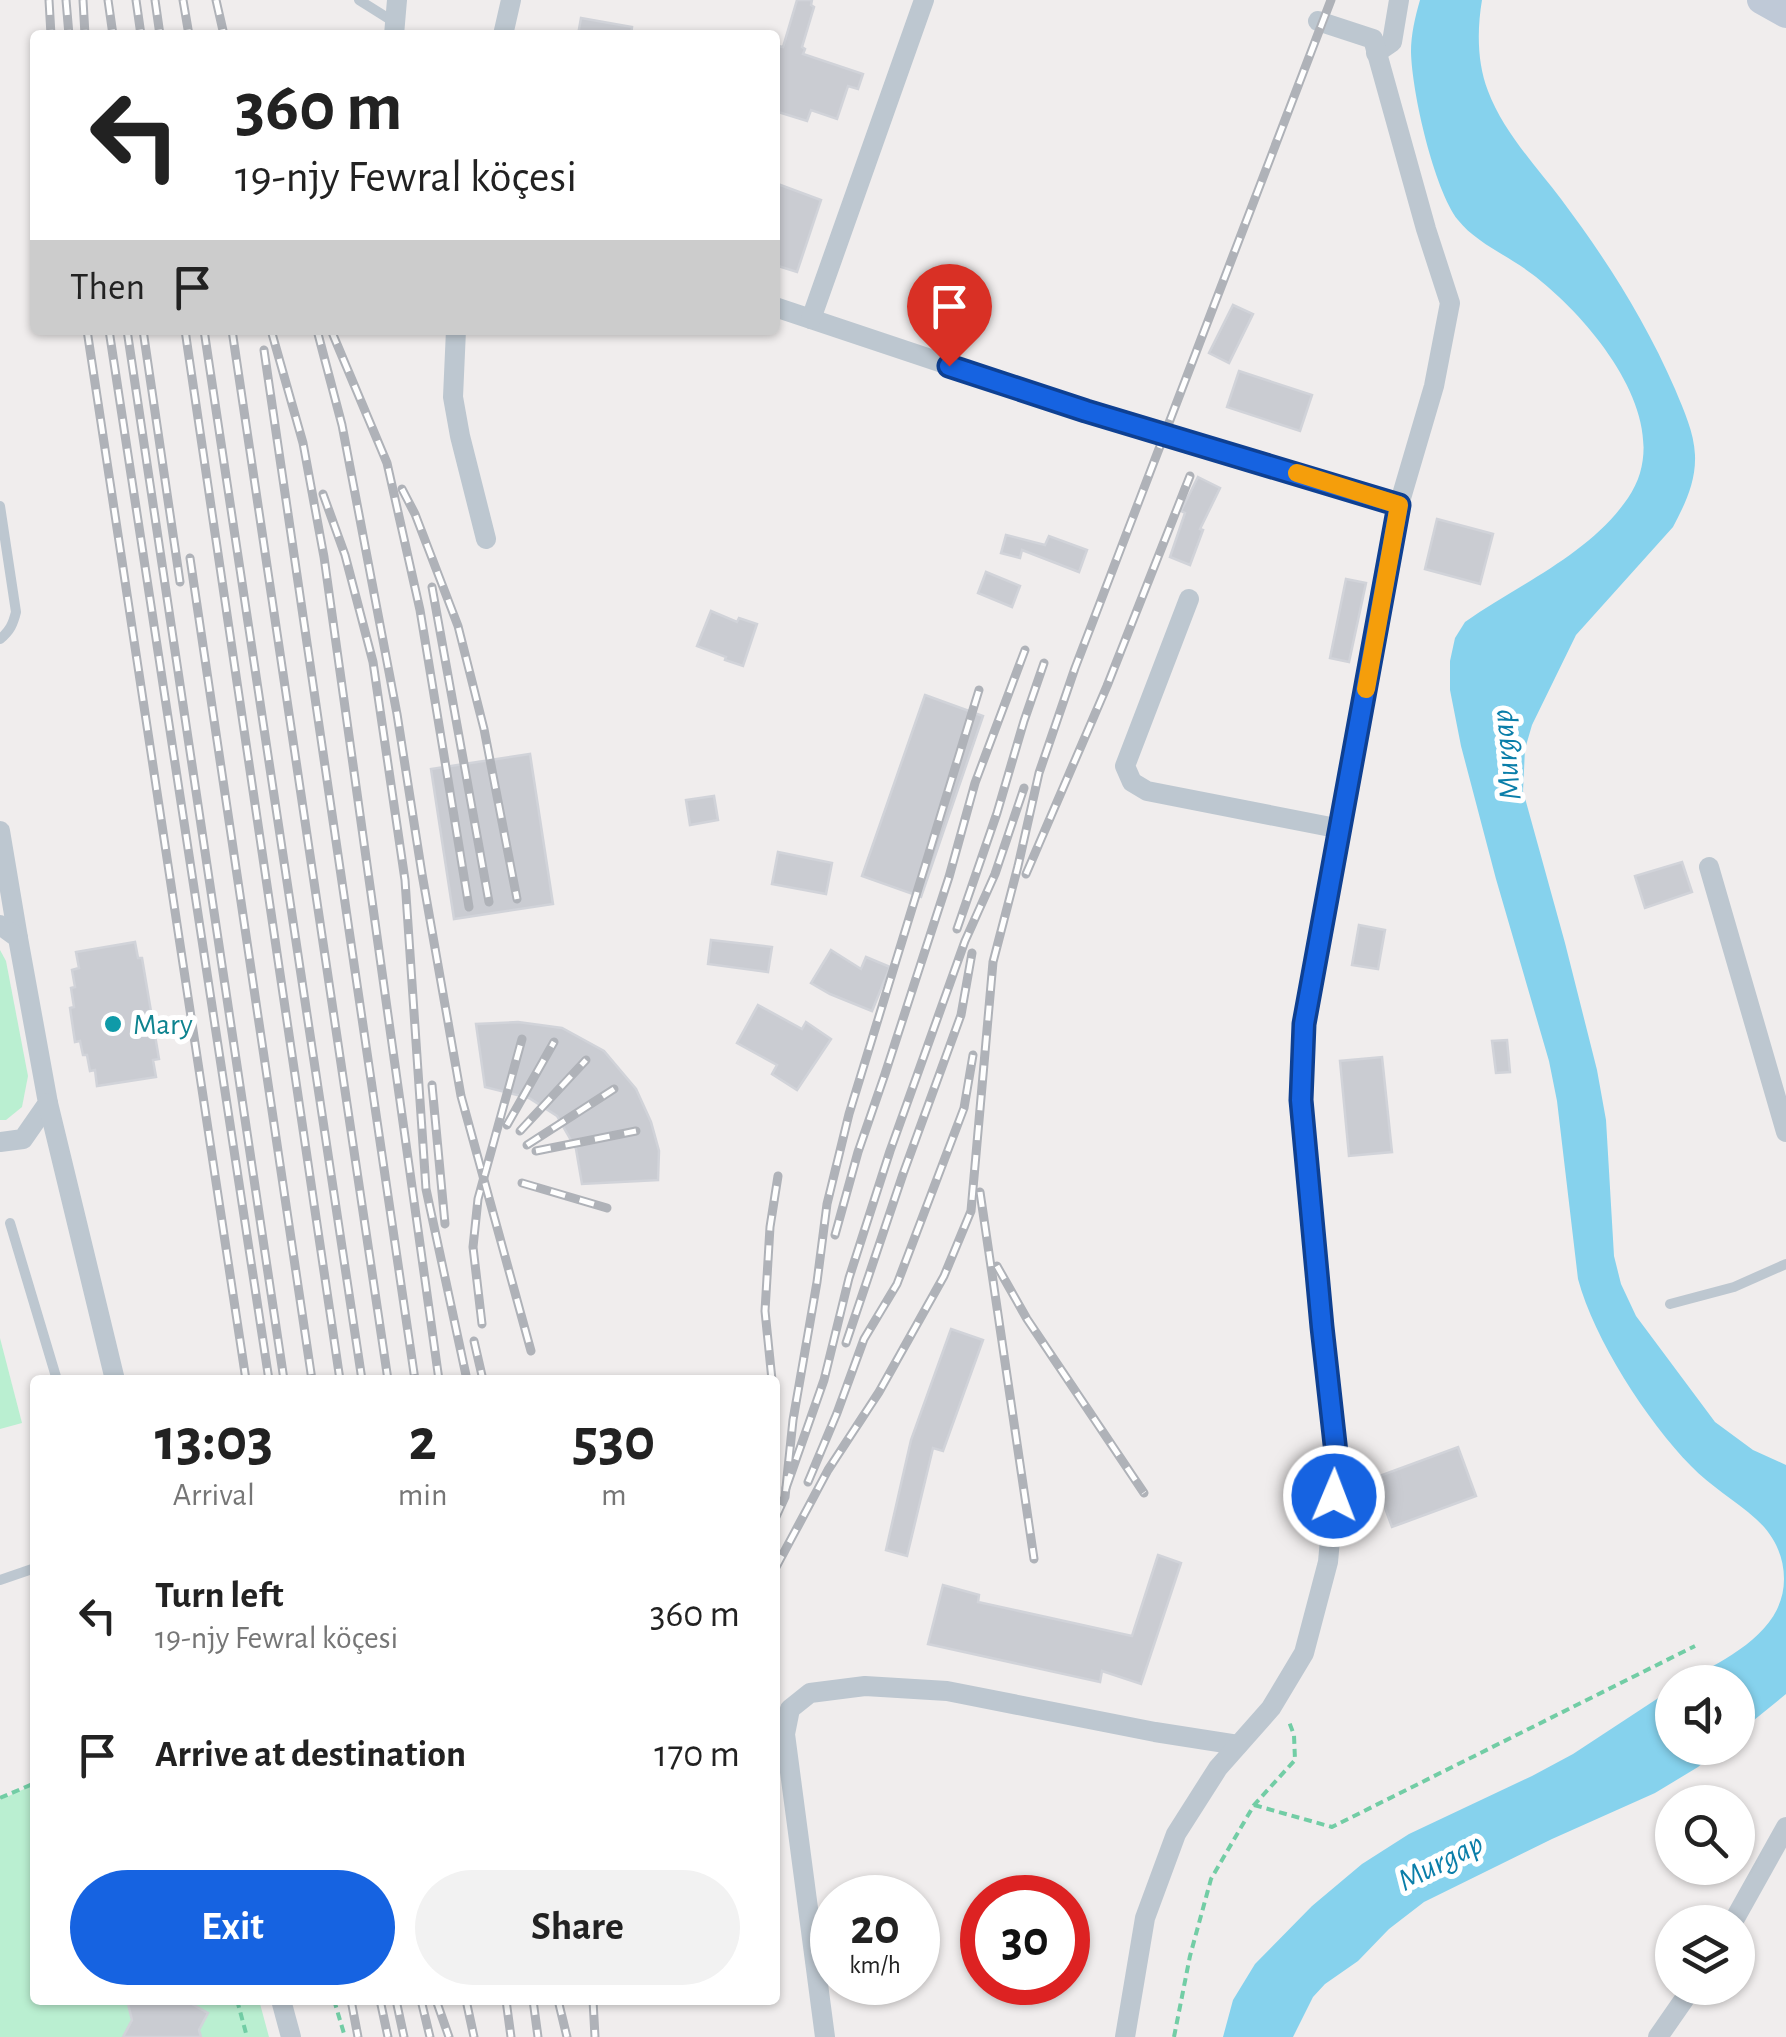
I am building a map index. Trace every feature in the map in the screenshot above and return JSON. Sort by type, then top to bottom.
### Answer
[{"type":"main road","points":[[1761,0],[1786,14]]},
{"type":"street","points":[[394,29],[397,0]]},
{"type":"street","points":[[503,30],[511,0]]},
{"type":"street","points":[[811,320],[924,0]]},
{"type":"street","points":[[1376,53],[1392,42],[1400,0]]},
{"type":"street","points":[[1125,2037],[1145,1918],[1176,1834],[1218,1768],[1271,1708],[1304,1653],[1328,1562],[1337,1462],[1301,1100],[1304,1024],[1399,505],[1434,386],[1450,303],[1373,39],[1318,21]]},
{"type":"street","points":[[780,309],[1086,411],[1399,505]]},
{"type":"street","points":[[456,335],[453,396],[486,538]]},
{"type":"street","points":[[1189,600],[1125,766],[1132,782],[1147,790],[1341,830]]},
{"type":"street","points":[[0,831],[48,1103],[114,1375]]},
{"type":"street","points":[[1710,866],[1781,1100],[1786,1132]]},
{"type":"street","points":[[0,925],[18,938]]},
{"type":"street","points":[[0,1142],[24,1139],[48,1103]]},
{"type":"street","points":[[826,2037],[786,1734],[790,1709],[810,1693],[865,1686],[946,1691],[1238,1745]]},
{"type":"street","points":[[1742,1905],[1786,1827]]},
{"type":"street","points":[[282,2005],[291,2037]]},
{"type":"street","points":[[1658,2037],[1680,2005]]},
{"type":"lane","points":[[359,0],[394,29]]},
{"type":"lane","points":[[0,506],[16,612],[8,633],[0,639]]},
{"type":"lane","points":[[10,1223],[56,1375]]},
{"type":"lane","points":[[1670,1304],[1734,1287],[1786,1264]]},
{"type":"lane","points":[[0,1580],[30,1570]]},
{"type":"path","points":[[1254,1805],[1332,1827],[1696,1646]]},
{"type":"path","points":[[1174,2037],[1211,1879],[1254,1805],[1295,1760],[1294,1736],[1280,1694]]},
{"type":"path","points":[[0,1798],[30,1786]]},
{"type":"path","points":[[238,2005],[247,2037]]},
{"type":"path","points":[[335,2005],[345,2037]]},
{"type":"green space","points":[[0,950],[6,961],[28,1076],[22,1107],[6,1120],[0,1120]]},
{"type":"green space","points":[[0,1338],[22,1423],[0,1429]]},
{"type":"green space","points":[[30,1786],[30,2005],[260,2005],[269,2037],[0,2037],[0,1800]]},
{"type":"water","name":"Murgap","points":[[1420,0],[1482,0],[1480,57],[1494,106],[1624,291],[1663,363],[1693,438],[1694,474],[1682,510],[1673,527],[1576,635],[1532,725],[1525,749],[1523,791],[1597,1070],[1606,1120],[1614,1256],[1621,1284],[1636,1316],[1715,1422],[1753,1450],[1786,1465],[1786,1694],[1755,1719],[1755,1665],[1713,1665],[1749,1643],[1774,1615],[1784,1579],[1782,1562],[1762,1525],[1698,1473],[1657,1426],[1609,1353],[1586,1302],[1578,1279],[1549,1061],[1496,879],[1450,690],[1455,638],[1465,622],[1574,552],[1612,518],[1628,498],[1641,469],[1643,438],[1636,406],[1602,344],[1555,293],[1474,236],[1449,206],[1420,115],[1411,52]]},
{"type":"water","name":"Murgap","points":[[1655,1700],[1655,1765],[1700,1765],[1668,1785],[1655,1785],[1655,1793],[1424,1902],[1389,1929],[1358,1961],[1325,1984],[1313,1997],[1293,2037],[1223,2037],[1233,2000],[1255,1964],[1312,1906],[1362,1864],[1409,1834],[1573,1754]]},
{"type":"building","points":[[797,0],[812,0],[814,7],[803,54],[863,74],[858,89],[848,86],[837,119],[811,110],[807,121],[780,113],[780,46],[783,47]]},
{"type":"building","points":[[581,18],[632,27],[632,30],[579,30]]},
{"type":"building","points":[[780,185],[821,200],[797,272],[780,267]]},
{"type":"building","points":[[1233,305],[1253,314],[1229,363],[1209,353]]},
{"type":"building","points":[[1239,371],[1312,395],[1300,431],[1227,407]]},
{"type":"building","points":[[1198,477],[1220,488],[1200,529],[1203,530],[1190,565],[1170,557],[1185,513],[1181,511]]},
{"type":"building","points":[[1437,519],[1493,534],[1480,584],[1425,569]]},
{"type":"building","points":[[1006,535],[1045,545],[1049,536],[1087,550],[1079,572],[1022,550],[1020,558],[1001,553]]},
{"type":"building","points":[[986,572],[1020,586],[1012,607],[978,593]]},
{"type":"building","points":[[1346,579],[1366,583],[1349,662],[1330,658]]},
{"type":"building","points":[[711,611],[737,622],[739,618],[757,624],[743,666],[697,646]]},
{"type":"building","points":[[925,695],[983,716],[921,897],[862,876]]},
{"type":"building","points":[[530,754],[553,904],[454,919],[431,769]]},
{"type":"building","points":[[714,796],[718,820],[690,825],[686,800]]},
{"type":"building","points":[[778,852],[832,863],[826,894],[772,884]]},
{"type":"building","points":[[1682,862],[1692,892],[1645,908],[1635,876]]},
{"type":"building","points":[[1359,925],[1385,930],[1378,969],[1352,965]]},
{"type":"building","points":[[711,940],[772,947],[768,972],[708,964]]},
{"type":"building","name":"Mary","points":[[135,942],[138,958],[142,958],[159,1059],[153,1060],[156,1077],[97,1086],[95,1070],[90,1071],[80,1041],[75,1042],[70,1008],[74,1007],[72,970],[79,968],[76,952]]},
{"type":"building","points":[[831,950],[861,969],[866,957],[890,967],[872,1011],[811,983]]},
{"type":"building","points":[[758,1005],[802,1029],[806,1022],[831,1039],[797,1090],[772,1074],[777,1065],[737,1043]]},
{"type":"building","points":[[518,1022],[562,1028],[604,1051],[636,1089],[651,1122],[659,1151],[658,1180],[582,1184],[576,1149],[557,1116],[529,1098],[485,1087],[476,1024]]},
{"type":"building","points":[[1507,1040],[1510,1072],[1496,1073],[1492,1041]]},
{"type":"building","points":[[1382,1057],[1392,1152],[1349,1156],[1340,1061]]},
{"type":"building","points":[[951,1329],[983,1340],[943,1451],[933,1448],[907,1556],[886,1550],[911,1440]]},
{"type":"building","points":[[1458,1447],[1476,1496],[1392,1527],[1374,1478]]},
{"type":"building","points":[[1158,1555],[1181,1563],[1141,1684],[1102,1671],[1100,1682],[928,1644],[943,1585],[979,1595],[978,1602],[1132,1636]]},
{"type":"building","points":[[128,2005],[194,2005],[208,2013],[199,2030],[201,2037],[123,2037],[132,2020]]},
{"type":"railway","points":[[49,0],[51,30]]},
{"type":"railway","points":[[66,0],[69,30]]},
{"type":"railway","points":[[83,0],[85,30]]},
{"type":"railway","points":[[108,0],[112,30]]},
{"type":"railway","points":[[136,0],[140,30]]},
{"type":"railway","points":[[155,0],[159,30]]},
{"type":"railway","points":[[183,0],[188,30]]},
{"type":"railway","points":[[216,0],[223,30]]},
{"type":"railway","points":[[780,1560],[828,1470],[879,1392],[944,1276],[971,1211],[993,962],[1039,773],[1075,668],[1331,0]]},
{"type":"railway","points":[[88,335],[245,1375]]},
{"type":"railway","points":[[110,335],[268,1375]]},
{"type":"railway","points":[[128,335],[283,1375]]},
{"type":"railway","points":[[144,335],[180,582]]},
{"type":"railway","points":[[186,335],[339,1375]]},
{"type":"railway","points":[[205,335],[361,1375]]},
{"type":"railway","points":[[233,335],[387,1375]]},
{"type":"railway","points":[[272,335],[303,443],[324,557],[438,1375]]},
{"type":"railway","points":[[318,335],[342,425],[397,714],[461,1096],[531,1351]]},
{"type":"railway","points":[[333,335],[387,463],[420,610],[469,907]]},
{"type":"railway","points":[[264,350],[414,1375]]},
{"type":"railway","points":[[1026,874],[1107,686],[1190,476]]},
{"type":"railway","points":[[402,489],[458,626],[484,729],[517,899]]},
{"type":"railway","points":[[323,494],[345,555],[373,662],[405,880],[426,1189],[466,1375]]},
{"type":"railway","points":[[190,558],[311,1375]]},
{"type":"railway","points":[[432,587],[489,902]]},
{"type":"railway","points":[[835,1235],[975,783],[1025,650]]},
{"type":"railway","points":[[957,929],[1044,663]]},
{"type":"railway","points":[[780,1508],[785,1497],[793,1420],[827,1204],[849,1114],[979,690]]},
{"type":"railway","points":[[786,1488],[824,1380],[849,1278],[890,1151],[1024,788]]},
{"type":"railway","points":[[846,1343],[961,1015],[972,953]]},
{"type":"railway","points":[[482,1324],[473,1247],[478,1199],[522,1039]]},
{"type":"railway","points":[[507,1125],[554,1042]]},
{"type":"railway","points":[[808,1482],[864,1339],[897,1284],[964,1108],[973,1055]]},
{"type":"railway","points":[[520,1131],[586,1060]]},
{"type":"railway","points":[[432,1085],[445,1224]]},
{"type":"railway","points":[[527,1145],[614,1089]]},
{"type":"railway","points":[[536,1151],[636,1131]]},
{"type":"railway","points":[[771,1375],[765,1311],[770,1227],[778,1176]]},
{"type":"railway","points":[[522,1183],[607,1208]]},
{"type":"railway","points":[[980,1192],[1034,1559]]},
{"type":"railway","points":[[997,1266],[1027,1319],[1144,1493]]},
{"type":"railway","points":[[474,1341],[482,1375]]},
{"type":"railway","points":[[352,2005],[358,2037]]},
{"type":"railway","points":[[381,2005],[388,2037]]},
{"type":"railway","points":[[397,2005],[404,2037]]},
{"type":"railway","points":[[422,2005],[430,2037]]},
{"type":"railway","points":[[438,2005],[449,2037]]},
{"type":"railway","points":[[467,2005],[474,2037]]},
{"type":"railway","points":[[507,2005],[511,2037]]},
{"type":"railway","points":[[534,2005],[538,2037]]},
{"type":"railway","points":[[559,2005],[567,2037]]},
{"type":"railway","points":[[593,2005],[595,2037]]},
{"type":"slow traffic","points":[[1297,473],[1399,505],[1366,689]]},
{"type":"place","name":"Mary","points":[[113,1024]]},
{"type":"route","points":[[949,366],[1399,505],[1304,1024],[1301,1100],[1337,1462],[1334,1496]]}]
